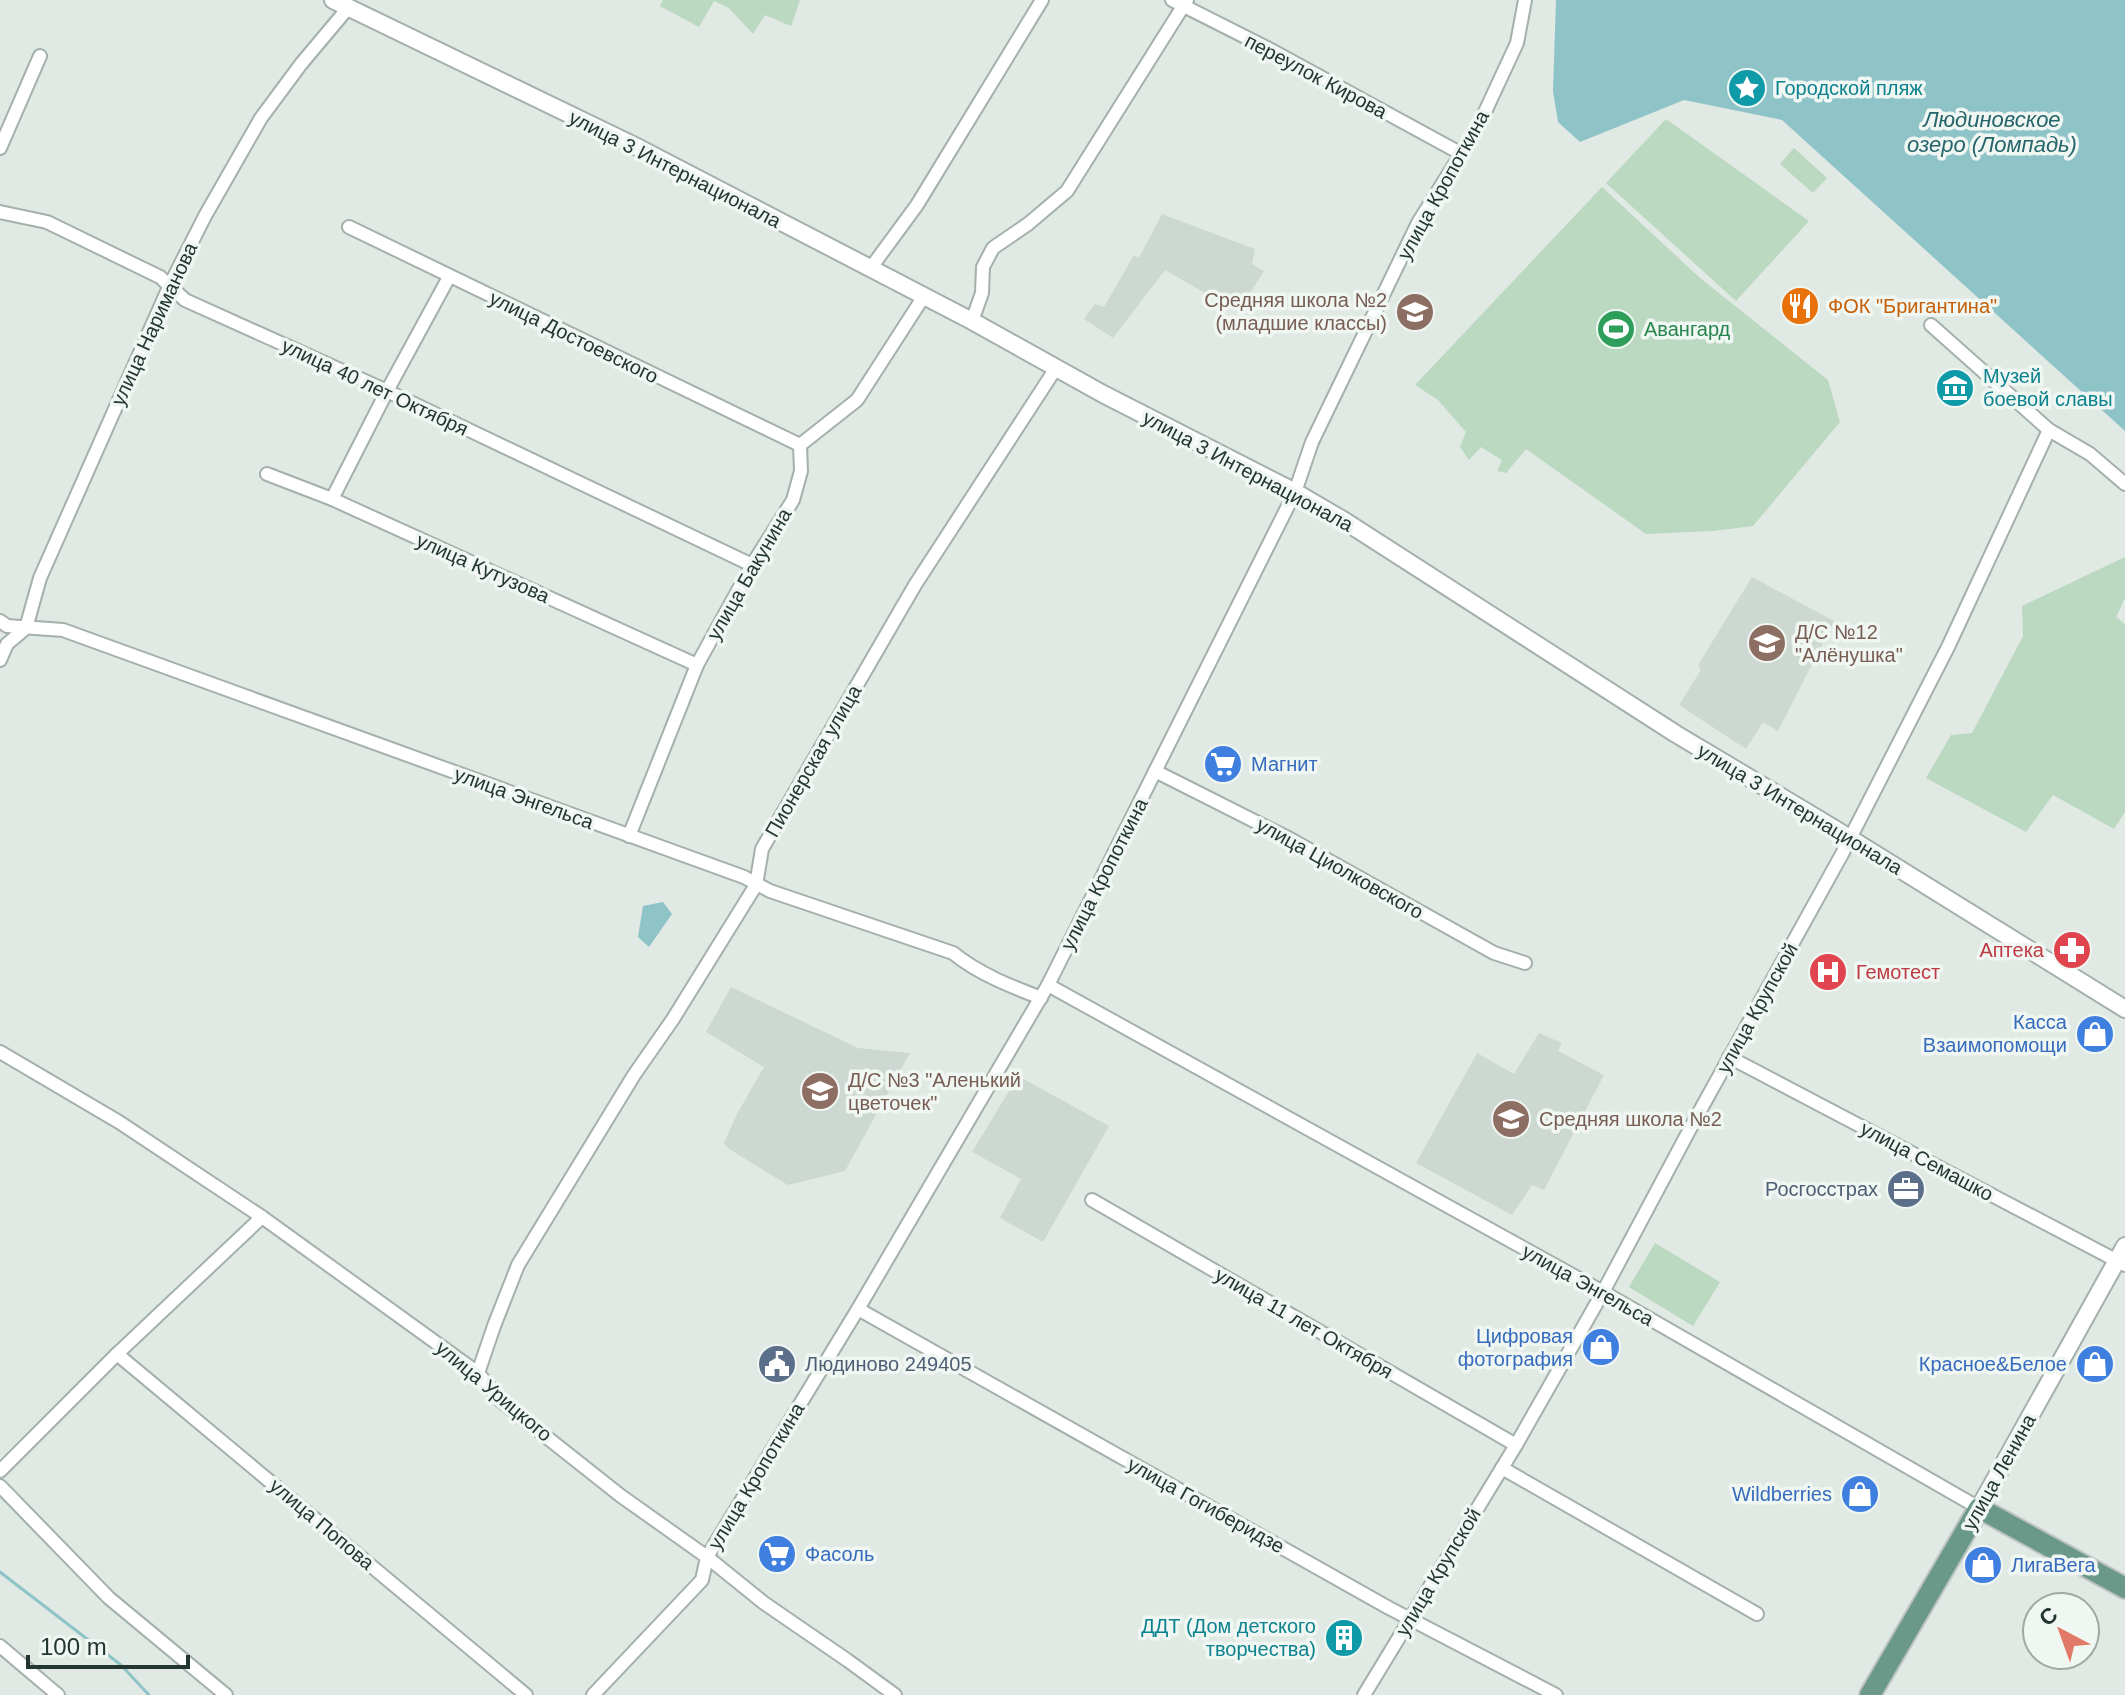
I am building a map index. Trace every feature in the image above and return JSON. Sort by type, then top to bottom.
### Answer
[{"type":"main road","name":"улица Энгельса","points":[[1979,1508],[2125,1588]]},
{"type":"main road","name":"улица Ленина","points":[[1870,1695],[1979,1508]]},
{"type":"street","points":[[870,269],[925,193],[1042,0]]},
{"type":"street","name":"улица Кропоткина","points":[[593,1695],[702,1580],[707,1557],[858,1309],[1041,998],[1295,492],[1312,442],[1414,232],[1478,127],[1517,43],[1525,0]]},
{"type":"street","points":[[972,321],[982,293],[983,267],[993,248],[1067,191],[1181,2]]},
{"type":"street","name":"переулок Кирова","points":[[1181,2],[1460,153]]},
{"type":"street","name":"улица 3 Интернационала","points":[[341,4],[639,148],[1295,492],[1676,734],[2125,1009]]},
{"type":"street","name":"улица Нариманова","points":[[0,660],[7,644],[26,628],[40,578],[170,285],[205,216],[261,118],[341,4]]},
{"type":"street","points":[[0,148],[40,56]]},
{"type":"street","name":"улица 40 лет Октября","points":[[0,212],[47,222],[160,277],[185,300],[387,391],[752,565]]},
{"type":"street","name":"улица Достоевского","points":[[349,227],[800,445]]},
{"type":"street","points":[[332,499],[449,277]]},
{"type":"street","points":[[800,445],[857,400],[924,296]]},
{"type":"street","points":[[1931,325],[2049,430],[2090,454],[2125,484]]},
{"type":"street","name":"Пионерская улица","points":[[478,1373],[518,1265],[634,1075],[673,1019],[756,885],[762,849],[915,585],[1056,368]]},
{"type":"street","name":"улица Крупской","points":[[1364,1695],[1516,1445],[1851,839],[1948,647],[2049,430]]},
{"type":"street","name":"улица Бакунина","points":[[629,836],[697,665],[752,565],[793,500],[801,471],[800,445]]},
{"type":"street","name":"улица Кутузова","points":[[267,474],[332,499],[697,665]]},
{"type":"street","name":"улица Энгельса","points":[[0,621],[7,626],[63,630],[744,877],[770,891],[953,953],[969,966],[1004,984],[1041,998]]},
{"type":"street","name":"улица Циолковского","points":[[1155,771],[1290,839],[1494,953],[1525,963]]},
{"type":"street","name":"улица Энгельса","points":[[1048,985],[1603,1292],[1979,1508]]},
{"type":"street","name":"улица Урицкого","points":[[0,1052],[119,1122],[262,1217],[478,1373],[501,1401],[621,1496],[707,1557],[776,1612],[895,1695]]},
{"type":"street","name":"улица Семашко","points":[[1729,1057],[2122,1257]]},
{"type":"street","name":"улица 11 лет Октября","points":[[1092,1200],[1516,1445]]},
{"type":"street","points":[[0,1471],[117,1354],[262,1217]]},
{"type":"street","name":"улица Ленина","points":[[1979,1508],[2122,1257]]},
{"type":"street","name":"улица Гогиберидзе","points":[[858,1309],[1410,1619],[1556,1695]]},
{"type":"street","name":"улица Попова","points":[[117,1354],[526,1695]]},
{"type":"street","points":[[1502,1468],[1757,1614]]},
{"type":"street","points":[[0,1486],[109,1598],[226,1695]]},
{"type":"street","points":[[0,1646],[58,1695]]},
{"type":"shaded area","points":[[1162,214],[1255,249],[1252,264],[1264,271],[1238,312],[1165,270],[1113,338],[1084,319],[1095,304],[1104,307],[1134,255],[1139,258]]},
{"type":"shaded area","name":"Д/С №12 \"Алёнушка\"","points":[[1752,577],[1834,621],[1778,731],[1763,722],[1746,749],[1679,705],[1701,670],[1698,665]]},
{"type":"shaded area","name":"Д/С №3 \"Аленький цветочек\"","points":[[731,987],[858,1048],[910,1053],[845,1171],[788,1185],[724,1143],[764,1067],[706,1032]]},
{"type":"shaded area","name":"Средняя школа №2","points":[[1539,1033],[1562,1043],[1558,1051],[1604,1075],[1544,1190],[1532,1185],[1512,1215],[1416,1163],[1477,1053],[1514,1074]]},
{"type":"shaded area","points":[[1018,1076],[1109,1126],[1043,1242],[1000,1218],[1021,1179],[972,1152]]},
{"type":"green space","points":[[663,0],[800,0],[791,26],[765,15],[753,34],[729,8],[714,1],[699,27],[660,6]]},
{"type":"green space","points":[[1666,119],[1809,221],[1736,301],[1606,183]]},
{"type":"green space","points":[[1794,148],[1827,178],[1813,193],[1780,164]]},
{"type":"green space","name":"Авангард","points":[[1602,187],[1700,278],[1828,380],[1840,422],[1753,526],[1646,534],[1526,449],[1506,473],[1497,471],[1502,460],[1481,447],[1469,460],[1460,447],[1466,432],[1438,400],[1415,385]]},
{"type":"green space","points":[[2125,557],[2125,598],[2116,617],[2125,624],[2125,812],[2114,829],[2053,795],[2026,832],[1926,778],[1951,735],[1972,733],[2023,636],[2022,606]]},
{"type":"green space","points":[[1655,1243],[1720,1282],[1693,1326],[1629,1287]]},
{"type":"water","name":"Людиновское озеро (Ломпадь)","points":[[1556,0],[2125,0],[2125,431],[1782,120],[1684,100],[1580,142],[1558,122],[1553,91]]},
{"type":"water","points":[[663,902],[672,914],[649,947],[638,937],[643,906]]},
{"type":"waterway","points":[[0,1572],[121,1665],[149,1695]]},
{"type":"place","name":"Городской пляж","points":[[1747,88]]},
{"type":"place","name":"ФОК \"Бригантина\"","points":[[1800,306]]},
{"type":"place","name":"Средняя школа №2 (младшие классы)","points":[[1415,312]]},
{"type":"place","name":"Авангард","points":[[1616,329]]},
{"type":"place","name":"Музей боевой славы","points":[[1955,388]]},
{"type":"place","name":"Д/С №12 \"Алёнушка\"","points":[[1767,643]]},
{"type":"place","name":"Магнит","points":[[1223,764]]},
{"type":"place","name":"Аптека","points":[[2072,950]]},
{"type":"place","name":"Гемотест","points":[[1828,972]]},
{"type":"place","name":"Касса Взаимопомощи","points":[[2095,1034]]},
{"type":"place","name":"Д/С №3 \"Аленький цветочек\"","points":[[820,1091]]},
{"type":"place","name":"Средняя школа №2","points":[[1511,1119]]},
{"type":"place","name":"Росгосстрах","points":[[1906,1189]]},
{"type":"place","name":"Цифровая фотография","points":[[1601,1347]]},
{"type":"place","name":"Людиново 249405","points":[[777,1364]]},
{"type":"place","name":"Красное&Белое","points":[[2095,1364]]},
{"type":"place","name":"Wildberries","points":[[1860,1494]]},
{"type":"place","name":"Фасоль","points":[[777,1554]]},
{"type":"place","name":"ЛигаВега","points":[[1983,1565]]},
{"type":"place","name":"ДДТ (Дом детского творчества)","points":[[1344,1638]]}]
